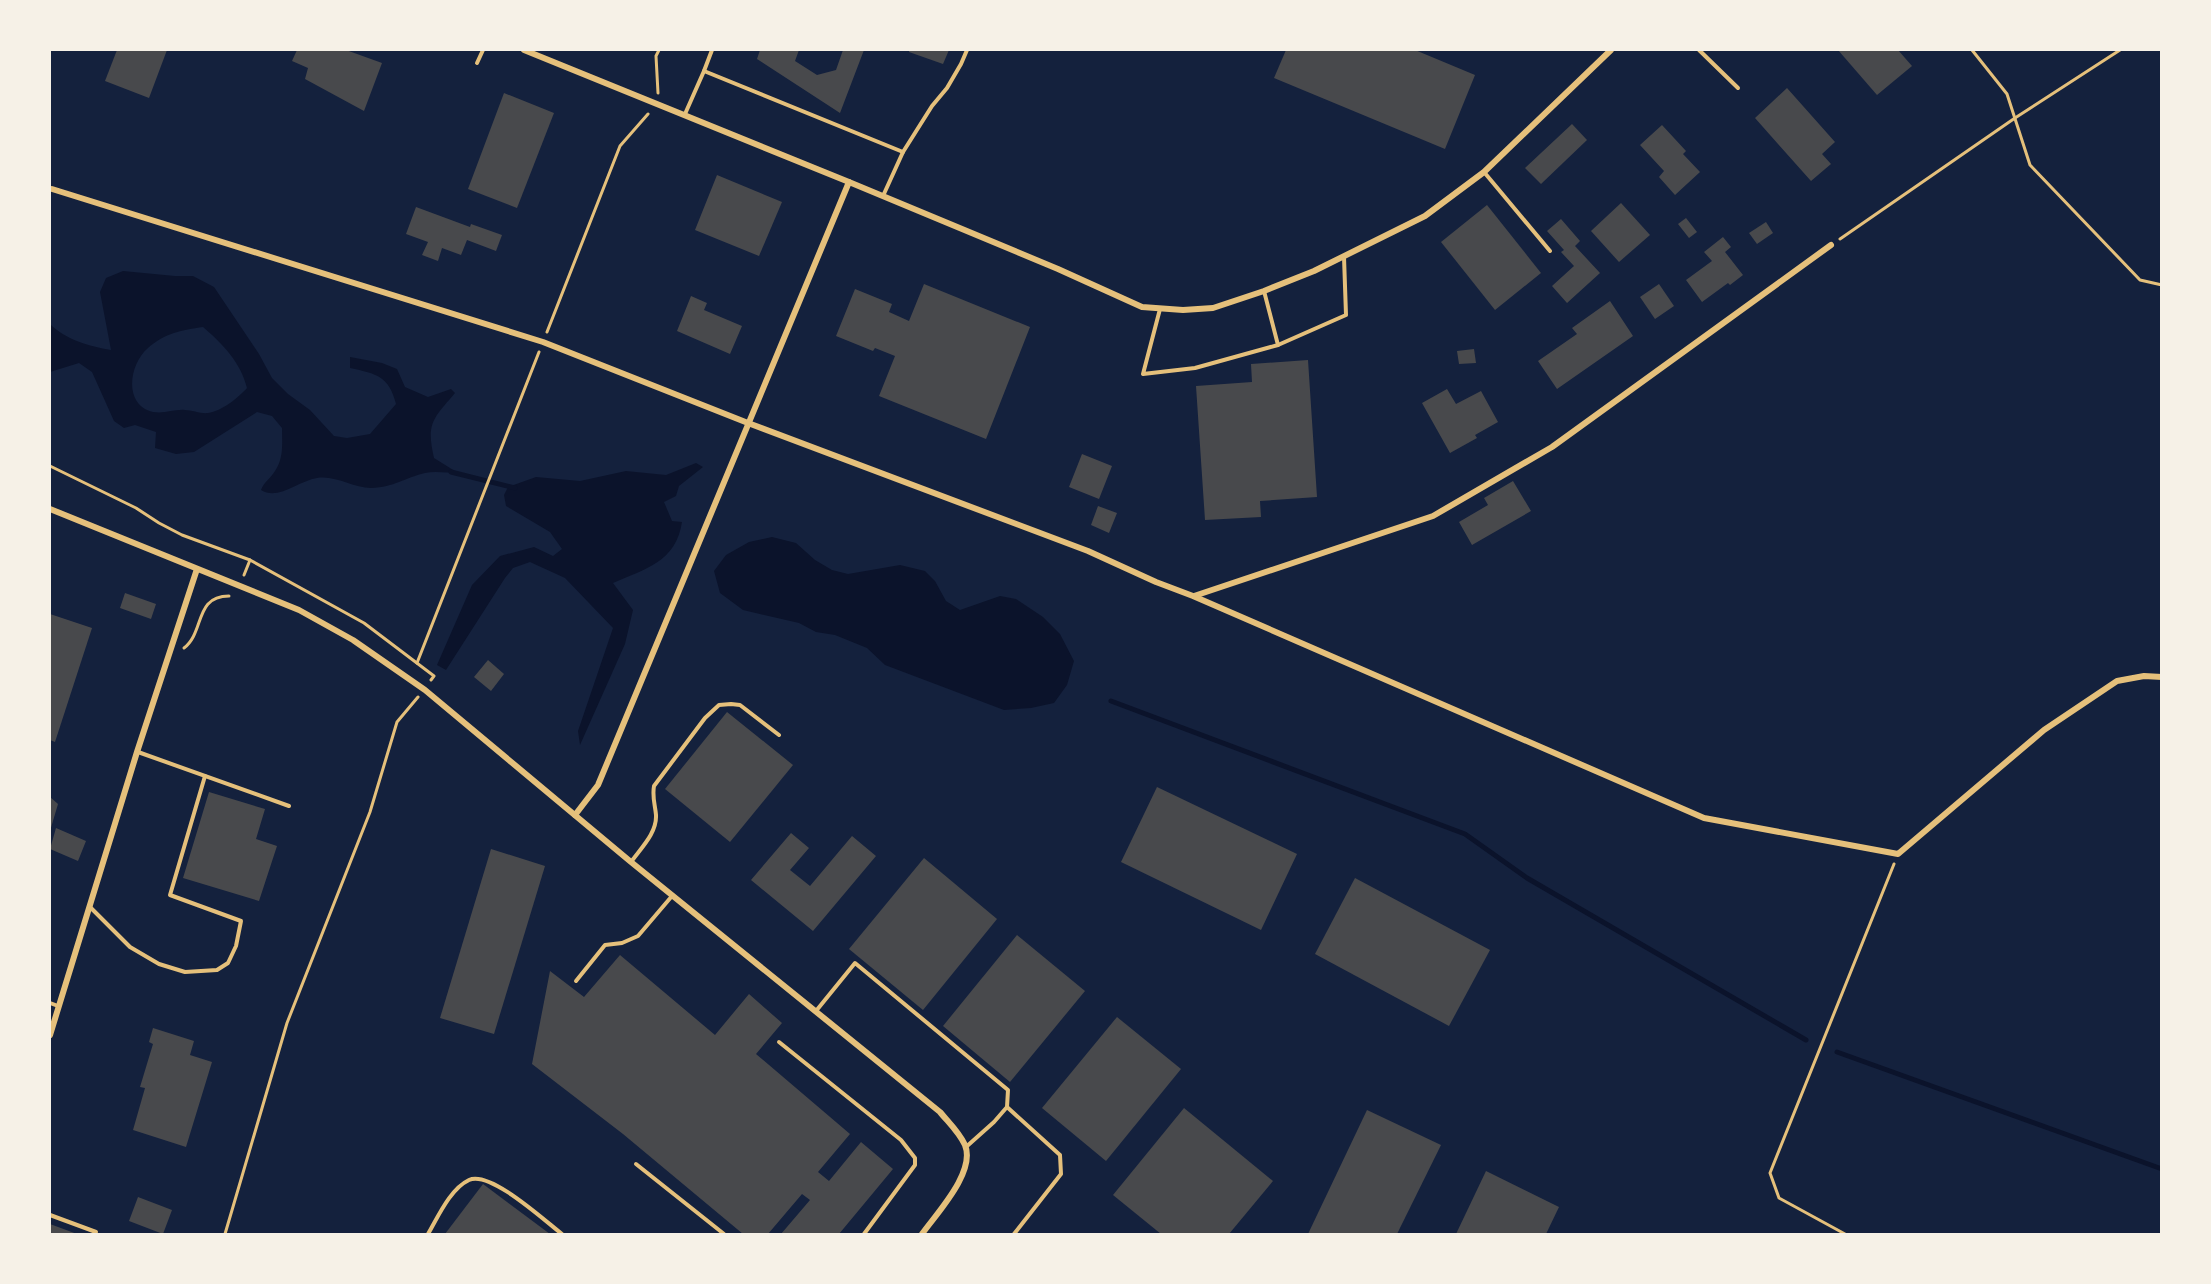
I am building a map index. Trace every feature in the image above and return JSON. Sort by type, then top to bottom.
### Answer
[{"type":"street","points":[[524,50],[883,196],[1143,307],[1183,310],[1213,308],[1264,291],[1344,257],[1425,216],[1484,172],[1611,50]]},
{"type":"street","points":[[575,815],[598,785],[849,182]]},
{"type":"street","points":[[52,189],[543,342],[748,423],[1088,551],[1704,818],[1898,854],[2044,730],[2117,681],[2144,676],[2162,677]]},
{"type":"street","points":[[1193,596],[1433,516],[1552,447],[1831,245]]},
{"type":"street","points":[[50,508],[308,615],[353,640],[397,669],[940,1112],[957,1130],[966,1147],[967,1163],[961,1179],[922,1234]]},
{"type":"street","points":[[50,1035],[137,752],[197,569]]},
{"type":"lane","points":[[477,63],[483,50]]},
{"type":"lane","points":[[685,114],[712,50]]},
{"type":"lane","points":[[883,196],[903,152],[932,106],[947,88],[967,50]]},
{"type":"lane","points":[[1699,50],[1738,88]]},
{"type":"lane","points":[[704,71],[903,152]]},
{"type":"lane","points":[[1484,172],[1550,251]]},
{"type":"lane","points":[[1160,309],[1143,374],[1195,368],[1278,345],[1346,315],[1344,257]]},
{"type":"lane","points":[[1264,291],[1278,345]]},
{"type":"lane","points":[[631,862],[654,830],[656,816],[652,798],[654,786],[705,718],[719,705],[740,705],[779,735]]},
{"type":"lane","points":[[137,752],[289,806]]},
{"type":"lane","points":[[89,906],[130,947],[159,964],[185,972],[218,970],[228,963],[236,946],[241,921],[170,895],[205,776]]},
{"type":"lane","points":[[576,981],[605,945],[622,943],[638,936],[672,895]]},
{"type":"lane","points":[[816,1011],[855,963],[1008,1090],[1007,1107],[966,1147]]},
{"type":"lane","points":[[50,1003],[58,1006]]},
{"type":"lane","points":[[779,1042],[901,1140],[915,1158],[915,1165],[864,1234]]},
{"type":"lane","points":[[1007,1107],[1060,1155],[1060,1174],[1014,1234]]},
{"type":"lane","points":[[636,1164],[724,1234]]},
{"type":"lane","points":[[428,1234],[455,1191],[470,1179],[482,1178],[501,1187],[562,1234]]},
{"type":"lane","points":[[50,1215],[96,1232]]},
{"type":"path","points":[[656,56],[659,50]]},
{"type":"path","points":[[1972,50],[2007,94],[2030,165],[2140,280],[2162,285]]},
{"type":"path","points":[[1831,245],[2015,118],[2120,50]]},
{"type":"path","points":[[50,466],[136,508],[182,536],[250,560],[364,623],[417,663],[620,146]]},
{"type":"path","points":[[169,651],[184,648],[192,642],[203,610],[215,598],[236,596],[250,560]]},
{"type":"path","points":[[225,1234],[286,1023],[370,812],[397,722]]},
{"type":"path","points":[[1845,1234],[1779,1198],[1770,1173],[1898,854]]},
{"type":"water","points":[[123,271],[193,276],[214,287],[259,354],[272,378],[288,394],[310,410],[334,436],[347,438],[370,434],[396,404],[390,387],[380,378],[368,372],[350,368],[350,357],[382,363],[397,369],[405,387],[428,397],[451,389],[455,393],[433,422],[431,437],[434,458],[458,473],[425,473],[387,486],[371,488],[331,478],[317,478],[281,492],[268,493],[261,490],[280,461],[282,428],[272,416],[257,412],[194,452],[176,454],[155,448],[156,432],[135,425],[124,428],[114,421],[92,372],[79,363],[50,372],[50,324],[56,330],[78,342],[111,350],[100,292],[106,278]],"holes":[[[203,327],[236,362],[247,388],[229,404],[208,413],[188,410],[153,412],[143,408],[133,393],[132,383],[133,373],[142,355],[154,343],[174,333]]]},
{"type":"water","points":[[696,463],[703,467],[679,486],[676,496],[664,502],[672,521],[682,522],[679,536],[673,546],[657,562],[613,583],[633,610],[625,644],[580,745],[578,731],[613,628],[565,578],[530,562],[513,568],[446,670],[437,665],[472,585],[500,556],[534,547],[553,556],[562,549],[550,532],[506,506],[504,495],[508,487],[536,477],[580,481],[626,471],[666,475]]},
{"type":"water","points":[[772,537],[796,543],[815,560],[832,570],[848,574],[900,565],[925,571],[935,581],[946,601],[960,610],[1000,596],[1016,599],[1043,617],[1060,634],[1074,661],[1067,685],[1054,703],[1004,710],[885,665],[867,648],[835,635],[816,632],[799,623],[743,610],[720,593],[714,571],[726,555],[749,542]]},
{"type":"building","points":[[117,50],[167,50],[149,98],[105,81]]},
{"type":"building","points":[[297,50],[346,50],[382,63],[364,111],[305,79],[308,68],[292,61]]},
{"type":"building","points":[[760,50],[799,50],[795,61],[817,75],[836,70],[843,50],[864,50],[840,113],[757,59]]},
{"type":"building","points":[[909,50],[949,50],[943,64],[909,52]]},
{"type":"building","points":[[1286,50],[1415,50],[1475,75],[1445,149],[1274,78]]},
{"type":"building","points":[[1838,50],[1898,50],[1912,66],[1877,95]]},
{"type":"building","points":[[1787,88],[1835,142],[1822,154],[1831,164],[1811,181],[1755,118]]},
{"type":"building","points":[[504,93],[554,113],[517,208],[468,189]]},
{"type":"building","points":[[1572,124],[1587,140],[1541,184],[1525,168]]},
{"type":"building","points":[[1662,125],[1686,151],[1683,154],[1700,172],[1675,195],[1659,177],[1664,171],[1640,145]]},
{"type":"building","points":[[717,175],[782,202],[759,256],[695,230]]},
{"type":"building","points":[[1621,203],[1650,235],[1619,262],[1591,231]]},
{"type":"building","points":[[1487,205],[1541,273],[1495,310],[1441,242]]},
{"type":"building","points":[[416,207],[470,227],[471,224],[502,235],[496,251],[467,240],[461,255],[442,248],[438,261],[422,255],[428,242],[406,234]]},
{"type":"building","points":[[1686,218],[1697,232],[1689,238],[1678,224]]},
{"type":"building","points":[[1561,219],[1580,241],[1575,246],[1600,273],[1567,303],[1552,286],[1574,266],[1561,252],[1564,250],[1547,231]]},
{"type":"building","points":[[1766,222],[1773,233],[1757,244],[1749,233]]},
{"type":"building","points":[[1723,237],[1731,247],[1725,252],[1743,275],[1702,302],[1686,280],[1712,261],[1704,252]]},
{"type":"building","points":[[924,284],[1030,327],[986,439],[879,396],[895,356],[875,348],[873,351],[836,336],[855,289],[892,304],[889,312],[909,321]]},
{"type":"building","points":[[1659,284],[1674,306],[1655,319],[1640,297]]},
{"type":"building","points":[[691,296],[707,303],[704,310],[742,326],[730,354],[677,331]]},
{"type":"building","points":[[1610,301],[1633,336],[1557,389],[1538,361],[1577,334],[1572,328]]},
{"type":"building","points":[[1474,349],[1476,363],[1459,364],[1457,351]]},
{"type":"building","points":[[1308,360],[1317,497],[1260,501],[1261,517],[1205,520],[1196,386],[1252,382],[1251,364]]},
{"type":"building","points":[[1447,389],[1456,404],[1481,391],[1498,422],[1475,435],[1477,438],[1450,453],[1422,403]]},
{"type":"building","points":[[1082,454],[1112,466],[1099,499],[1069,487]]},
{"type":"building","points":[[1513,481],[1531,511],[1472,545],[1459,522],[1488,505],[1484,498]]},
{"type":"building","points":[[1098,506],[1117,513],[1109,533],[1091,525]]},
{"type":"building","points":[[125,593],[156,604],[151,619],[120,608]]},
{"type":"building","points":[[50,614],[92,628],[55,742],[50,740]]},
{"type":"building","points":[[488,660],[504,674],[491,691],[474,677]]},
{"type":"building","points":[[727,712],[793,765],[730,842],[665,789]]},
{"type":"building","points":[[1157,787],[1297,854],[1261,930],[1121,862]]},
{"type":"building","points":[[209,792],[265,809],[256,839],[277,846],[259,901],[183,878]]},
{"type":"building","points":[[50,797],[58,804],[50,831]]},
{"type":"building","points":[[56,828],[86,841],[78,861],[50,849]]},
{"type":"building","points":[[791,833],[809,848],[790,870],[810,886],[852,836],[876,856],[813,931],[751,880]]},
{"type":"building","points":[[491,849],[545,866],[494,1034],[440,1018]]},
{"type":"building","points":[[924,858],[997,919],[923,1010],[849,949]]},
{"type":"building","points":[[1355,878],[1490,950],[1449,1026],[1315,954]]},
{"type":"building","points":[[1017,935],[1085,991],[1010,1082],[943,1026]]},
{"type":"building","points":[[620,955],[715,1035],[749,994],[782,1023],[756,1054],[850,1134],[818,1172],[829,1181],[861,1142],[893,1169],[839,1234],[781,1234],[810,1200],[802,1194],[768,1234],[743,1234],[623,1134],[532,1064],[550,971],[584,997]]},
{"type":"building","points":[[1117,1017],[1181,1069],[1106,1161],[1042,1108]]},
{"type":"building","points":[[153,1028],[194,1041],[190,1055],[212,1062],[186,1147],[133,1130],[145,1088],[140,1087],[153,1044],[149,1042]]},
{"type":"building","points":[[1184,1108],[1273,1181],[1229,1234],[1161,1234],[1113,1195]]},
{"type":"building","points":[[1367,1110],[1441,1145],[1397,1234],[1308,1234]]},
{"type":"building","points":[[1486,1171],[1559,1207],[1546,1234],[1456,1234]]},
{"type":"building","points":[[483,1184],[550,1234],[445,1234]]},
{"type":"building","points":[[138,1197],[172,1210],[163,1234],[129,1221]]},
{"type":"building","points":[[50,1224],[77,1234],[50,1234]]},
{"type":"waterway","points":[[451,472],[515,488]]},
{"type":"waterway","points":[[1111,701],[1465,834],[1527,878],[1806,1040]]},
{"type":"waterway","points":[[1837,1052],[2162,1169]]}]
